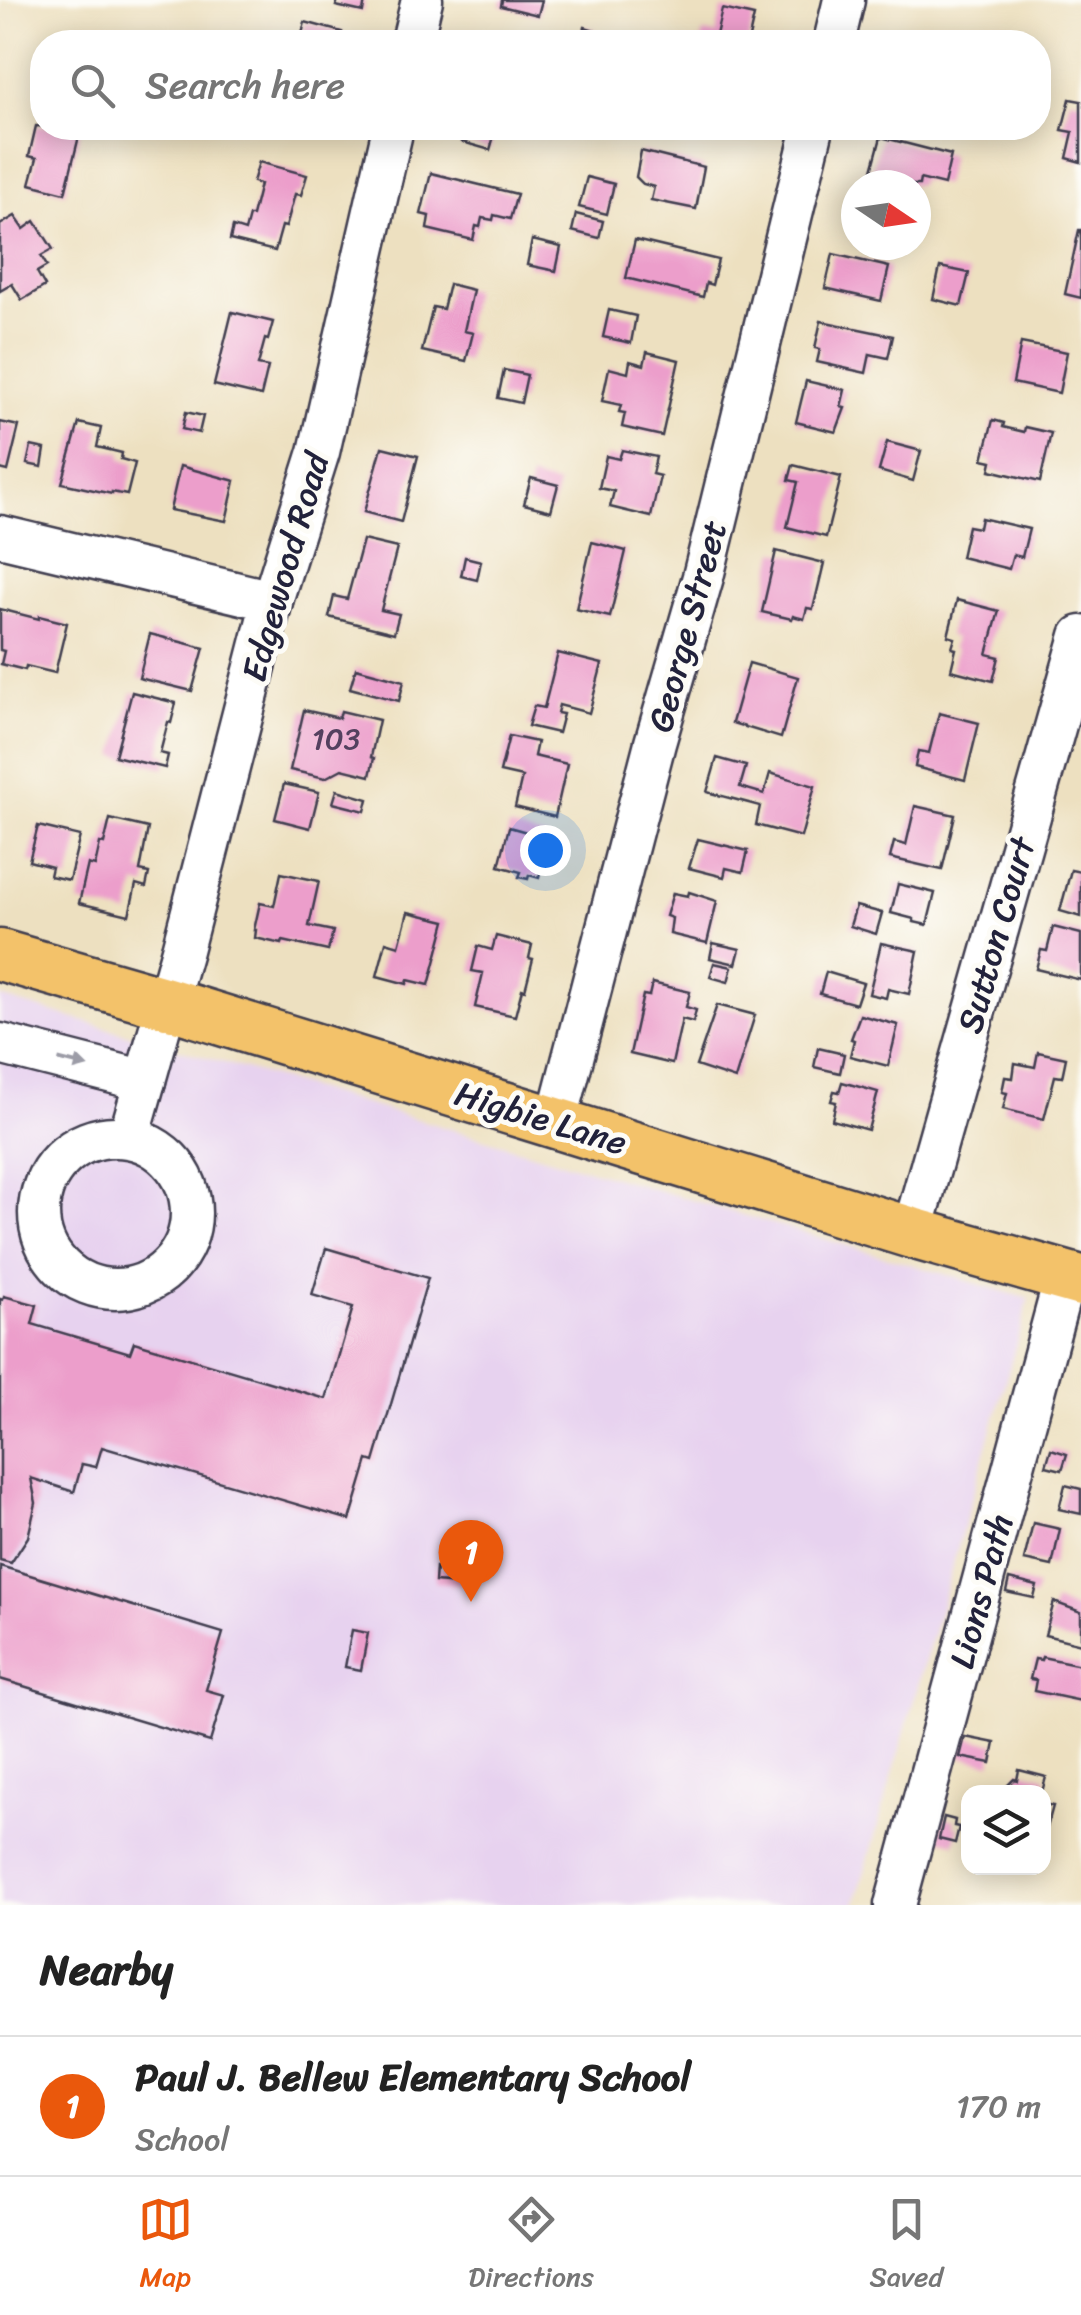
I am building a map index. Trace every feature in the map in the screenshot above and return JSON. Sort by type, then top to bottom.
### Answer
[{"type":"main road","name":"Higbie Lane","points":[[0,955],[912,1234],[1073,1279]]},
{"type":"street","points":[[415,30],[422,0]]},
{"type":"street","points":[[837,30],[844,0]]},
{"type":"street","name":"Edgewood Road","points":[[129,1137],[272,601],[319,452],[390,140]]},
{"type":"street","name":"George Street","points":[[556,1122],[655,743],[703,578],[810,140]]},
{"type":"street","points":[[0,536],[272,601]]},
{"type":"street","name":"Sutton Court","points":[[912,1234],[1081,636]]},
{"type":"street","points":[[0,1044],[145,1081]]},
{"type":"street","name":"Lions Path","points":[[895,1905],[1073,1279]]},
{"type":"shaded area","points":[[0,997],[1029,1299],[855,1905],[0,1905]]},
{"type":"building","points":[[338,0],[365,0],[363,12],[336,6]]},
{"type":"building","points":[[502,0],[542,0],[538,15],[501,6]]},
{"type":"building","points":[[722,9],[754,16],[751,30],[717,30]]},
{"type":"building","points":[[305,22],[335,30],[303,30]]},
{"type":"building","points":[[1070,99],[1081,101],[1081,162],[1067,158],[1073,132],[1062,130]]},
{"type":"building","points":[[33,140],[78,140],[65,193],[30,184],[37,158],[29,156]]},
{"type":"building","points":[[463,140],[493,140],[490,150]]},
{"type":"building","points":[[880,140],[951,155],[944,185],[931,182],[931,170],[872,170]]},
{"type":"building","points":[[641,151],[704,167],[696,209],[651,200],[654,187],[636,177]]},
{"type":"building","points":[[259,162],[307,175],[301,195],[295,194],[275,251],[230,240],[233,227],[245,231],[252,216],[260,184],[253,182]]},
{"type":"building","points":[[431,173],[517,194],[510,219],[494,215],[493,220],[482,218],[473,240],[427,229],[429,216],[421,214]]},
{"type":"building","points":[[587,177],[614,184],[607,214],[579,207]]},
{"type":"building","points":[[576,214],[603,221],[599,238],[572,231]]},
{"type":"building","points":[[15,216],[24,229],[35,221],[53,249],[41,256],[47,266],[37,272],[45,286],[22,300],[12,284],[0,291],[0,225]]},
{"type":"building","points":[[1081,230],[1081,298],[1065,294]]},
{"type":"building","points":[[532,240],[561,247],[556,271],[527,265]]},
{"type":"building","points":[[635,240],[718,260],[712,285],[706,283],[703,297],[626,278]]},
{"type":"building","points":[[833,254],[841,256],[841,260],[889,267],[881,301],[825,288]]},
{"type":"building","points":[[940,267],[969,273],[961,306],[933,299]]},
{"type":"building","points":[[449,284],[473,290],[464,331],[473,333],[466,361],[422,351],[433,307],[443,309]]},
{"type":"building","points":[[609,310],[636,316],[631,343],[603,337]]},
{"type":"building","points":[[232,312],[273,322],[258,365],[268,367],[261,396],[214,385]]},
{"type":"building","points":[[821,321],[893,336],[888,358],[870,354],[866,373],[817,362],[820,349],[815,348]]},
{"type":"building","points":[[1021,343],[1067,352],[1059,393],[1013,383]]},
{"type":"building","points":[[647,352],[679,360],[662,436],[622,427],[625,413],[619,412],[621,405],[602,401],[609,368],[628,373],[630,361],[644,365]]},
{"type":"building","points":[[504,370],[527,375],[521,403],[498,398]]},
{"type":"building","points":[[806,381],[845,390],[841,407],[845,408],[836,432],[796,422]]},
{"type":"building","points":[[186,412],[203,416],[199,433],[182,429]]},
{"type":"building","points":[[993,420],[1024,432],[1025,427],[1051,433],[1040,482],[990,470],[992,461],[983,459]]},
{"type":"building","points":[[0,422],[19,426],[8,471],[0,469]]},
{"type":"building","points":[[79,423],[101,428],[97,447],[122,453],[121,459],[135,463],[127,495],[62,483]]},
{"type":"building","points":[[887,442],[921,451],[913,481],[879,471]]},
{"type":"building","points":[[31,446],[45,449],[42,467],[27,464]]},
{"type":"building","points":[[382,447],[418,456],[401,522],[364,512]]},
{"type":"building","points":[[622,450],[656,457],[652,474],[660,476],[651,517],[610,507],[614,491],[599,488],[606,456],[619,459]]},
{"type":"building","points":[[793,465],[841,477],[826,537],[787,527],[798,482],[789,480]]},
{"type":"building","points":[[180,466],[235,481],[226,521],[170,510]]},
{"type":"building","points":[[531,478],[558,485],[551,511],[524,504]]},
{"type":"building","points":[[981,518],[1029,529],[1022,557],[1013,555],[1009,569],[961,557],[968,526],[979,528]]},
{"type":"building","points":[[363,540],[397,548],[381,610],[399,614],[394,633],[329,617],[334,596],[347,599]]},
{"type":"building","points":[[592,542],[626,551],[610,617],[576,609]]},
{"type":"building","points":[[776,551],[824,563],[813,609],[807,608],[804,619],[762,612]]},
{"type":"building","points":[[465,557],[481,561],[477,580],[461,576]]},
{"type":"building","points":[[957,600],[999,611],[987,654],[999,657],[993,681],[951,670],[956,649],[952,648],[955,638],[948,636]]},
{"type":"building","points":[[0,609],[67,623],[55,673],[1,664],[4,651],[0,650]]},
{"type":"building","points":[[150,634],[204,648],[192,691],[139,678]]},
{"type":"building","points":[[558,653],[602,664],[589,713],[559,705],[557,713],[563,714],[558,733],[528,726],[534,706],[544,708]]},
{"type":"building","points":[[749,663],[798,677],[781,738],[732,723]]},
{"type":"building","points":[[356,668],[404,681],[399,701],[350,688]]},
{"type":"building","points":[[132,692],[176,703],[160,753],[168,755],[165,768],[115,756]]},
{"type":"building","points":[[304,710],[339,718],[341,711],[379,720],[370,776],[342,769],[325,778],[290,770]]},
{"type":"building","points":[[939,713],[979,723],[965,780],[915,767],[918,751],[929,753]]},
{"type":"building","points":[[509,736],[537,742],[534,756],[567,764],[555,817],[515,807],[522,777],[500,772]]},
{"type":"building","points":[[717,758],[746,766],[740,787],[764,794],[770,773],[815,786],[801,837],[756,825],[760,806],[707,792]]},
{"type":"building","points":[[284,784],[319,792],[310,828],[275,819]]},
{"type":"building","points":[[337,790],[368,799],[365,811],[333,803]]},
{"type":"building","points":[[915,806],[955,815],[942,870],[890,858],[894,842],[906,845]]},
{"type":"building","points":[[110,819],[148,828],[140,871],[149,873],[146,887],[136,884],[129,915],[79,903],[88,864],[95,866]]},
{"type":"building","points":[[38,826],[80,836],[69,880],[50,876],[52,867],[29,861]]},
{"type":"building","points":[[509,827],[548,838],[539,878],[519,877],[521,872],[499,866]]},
{"type":"building","points":[[698,839],[748,851],[743,872],[726,868],[724,877],[689,868]]},
{"type":"building","points":[[1071,870],[1081,872],[1081,917],[1060,911]]},
{"type":"building","points":[[281,873],[319,881],[309,926],[333,931],[328,951],[255,938],[260,903],[274,906]]},
{"type":"building","points":[[898,884],[935,893],[927,925],[891,913]]},
{"type":"building","points":[[689,892],[717,901],[707,943],[670,934],[672,918],[666,916],[673,893],[688,896]]},
{"type":"building","points":[[856,906],[882,913],[876,934],[850,926]]},
{"type":"building","points":[[408,912],[446,921],[429,985],[377,976],[386,942],[399,946]]},
{"type":"building","points":[[1053,927],[1081,934],[1081,980],[1036,969],[1041,950],[1047,951]]},
{"type":"building","points":[[496,936],[532,945],[529,958],[533,959],[515,1016],[475,1007],[483,973],[472,971],[478,946],[492,950]]},
{"type":"building","points":[[713,943],[740,949],[736,964],[710,958]]},
{"type":"building","points":[[881,943],[918,951],[909,994],[888,989],[886,998],[869,994]]},
{"type":"building","points":[[714,963],[732,967],[728,982],[710,977]]},
{"type":"building","points":[[826,972],[863,983],[856,1004],[820,994]]},
{"type":"building","points":[[652,983],[690,992],[686,1007],[696,1010],[693,1022],[682,1019],[672,1064],[630,1054],[643,995],[649,996]]},
{"type":"building","points":[[717,1005],[755,1015],[735,1079],[696,1066]]},
{"type":"building","points":[[860,1015],[898,1025],[888,1066],[850,1056],[854,1040],[851,1039]]},
{"type":"building","points":[[818,1048],[844,1054],[840,1073],[814,1067]]},
{"type":"building","points":[[1038,1052],[1066,1058],[1062,1077],[1055,1076],[1044,1119],[1003,1109],[1005,1077],[1013,1078],[1015,1063],[1035,1067]]},
{"type":"building","points":[[842,1082],[878,1092],[868,1130],[832,1120],[836,1102],[831,1101]]},
{"type":"building","points":[[326,1248],[428,1278],[374,1462],[368,1460],[350,1520],[102,1447],[96,1467],[82,1464],[74,1492],[31,1478],[36,1503],[28,1537],[11,1563],[0,1560],[0,1299],[4,1296],[37,1305],[32,1324],[130,1353],[134,1342],[326,1399],[353,1307],[312,1295]]},
{"type":"building","points":[[1051,1449],[1067,1454],[1062,1470],[1046,1466]]},
{"type":"building","points":[[1065,1485],[1081,1489],[1081,1514],[1059,1509]]},
{"type":"building","points":[[1033,1523],[1060,1529],[1052,1566],[1024,1560]]},
{"type":"building","points":[[0,1566],[223,1633],[206,1690],[224,1695],[210,1742],[0,1679]]},
{"type":"building","points":[[436,1567],[473,1570],[472,1585],[435,1582]]},
{"type":"building","points":[[1009,1579],[1037,1586],[1034,1598],[1006,1592]]},
{"type":"building","points":[[1054,1602],[1081,1612],[1081,1644],[1045,1635]]},
{"type":"building","points":[[352,1630],[368,1633],[361,1670],[345,1667]]},
{"type":"building","points":[[1035,1659],[1081,1665],[1081,1701],[1034,1691],[1036,1680],[1030,1679]]},
{"type":"building","points":[[965,1737],[995,1743],[991,1763],[960,1757]]},
{"type":"building","points":[[1019,1770],[1046,1777],[1044,1785],[1008,1785],[1017,1780]]},
{"type":"building","points":[[944,1817],[955,1820],[954,1826],[959,1827],[955,1843],[939,1839]]},
{"type":"place","name":"Paul J. Bellew Elementary School","points":[[471,1602]]}]
